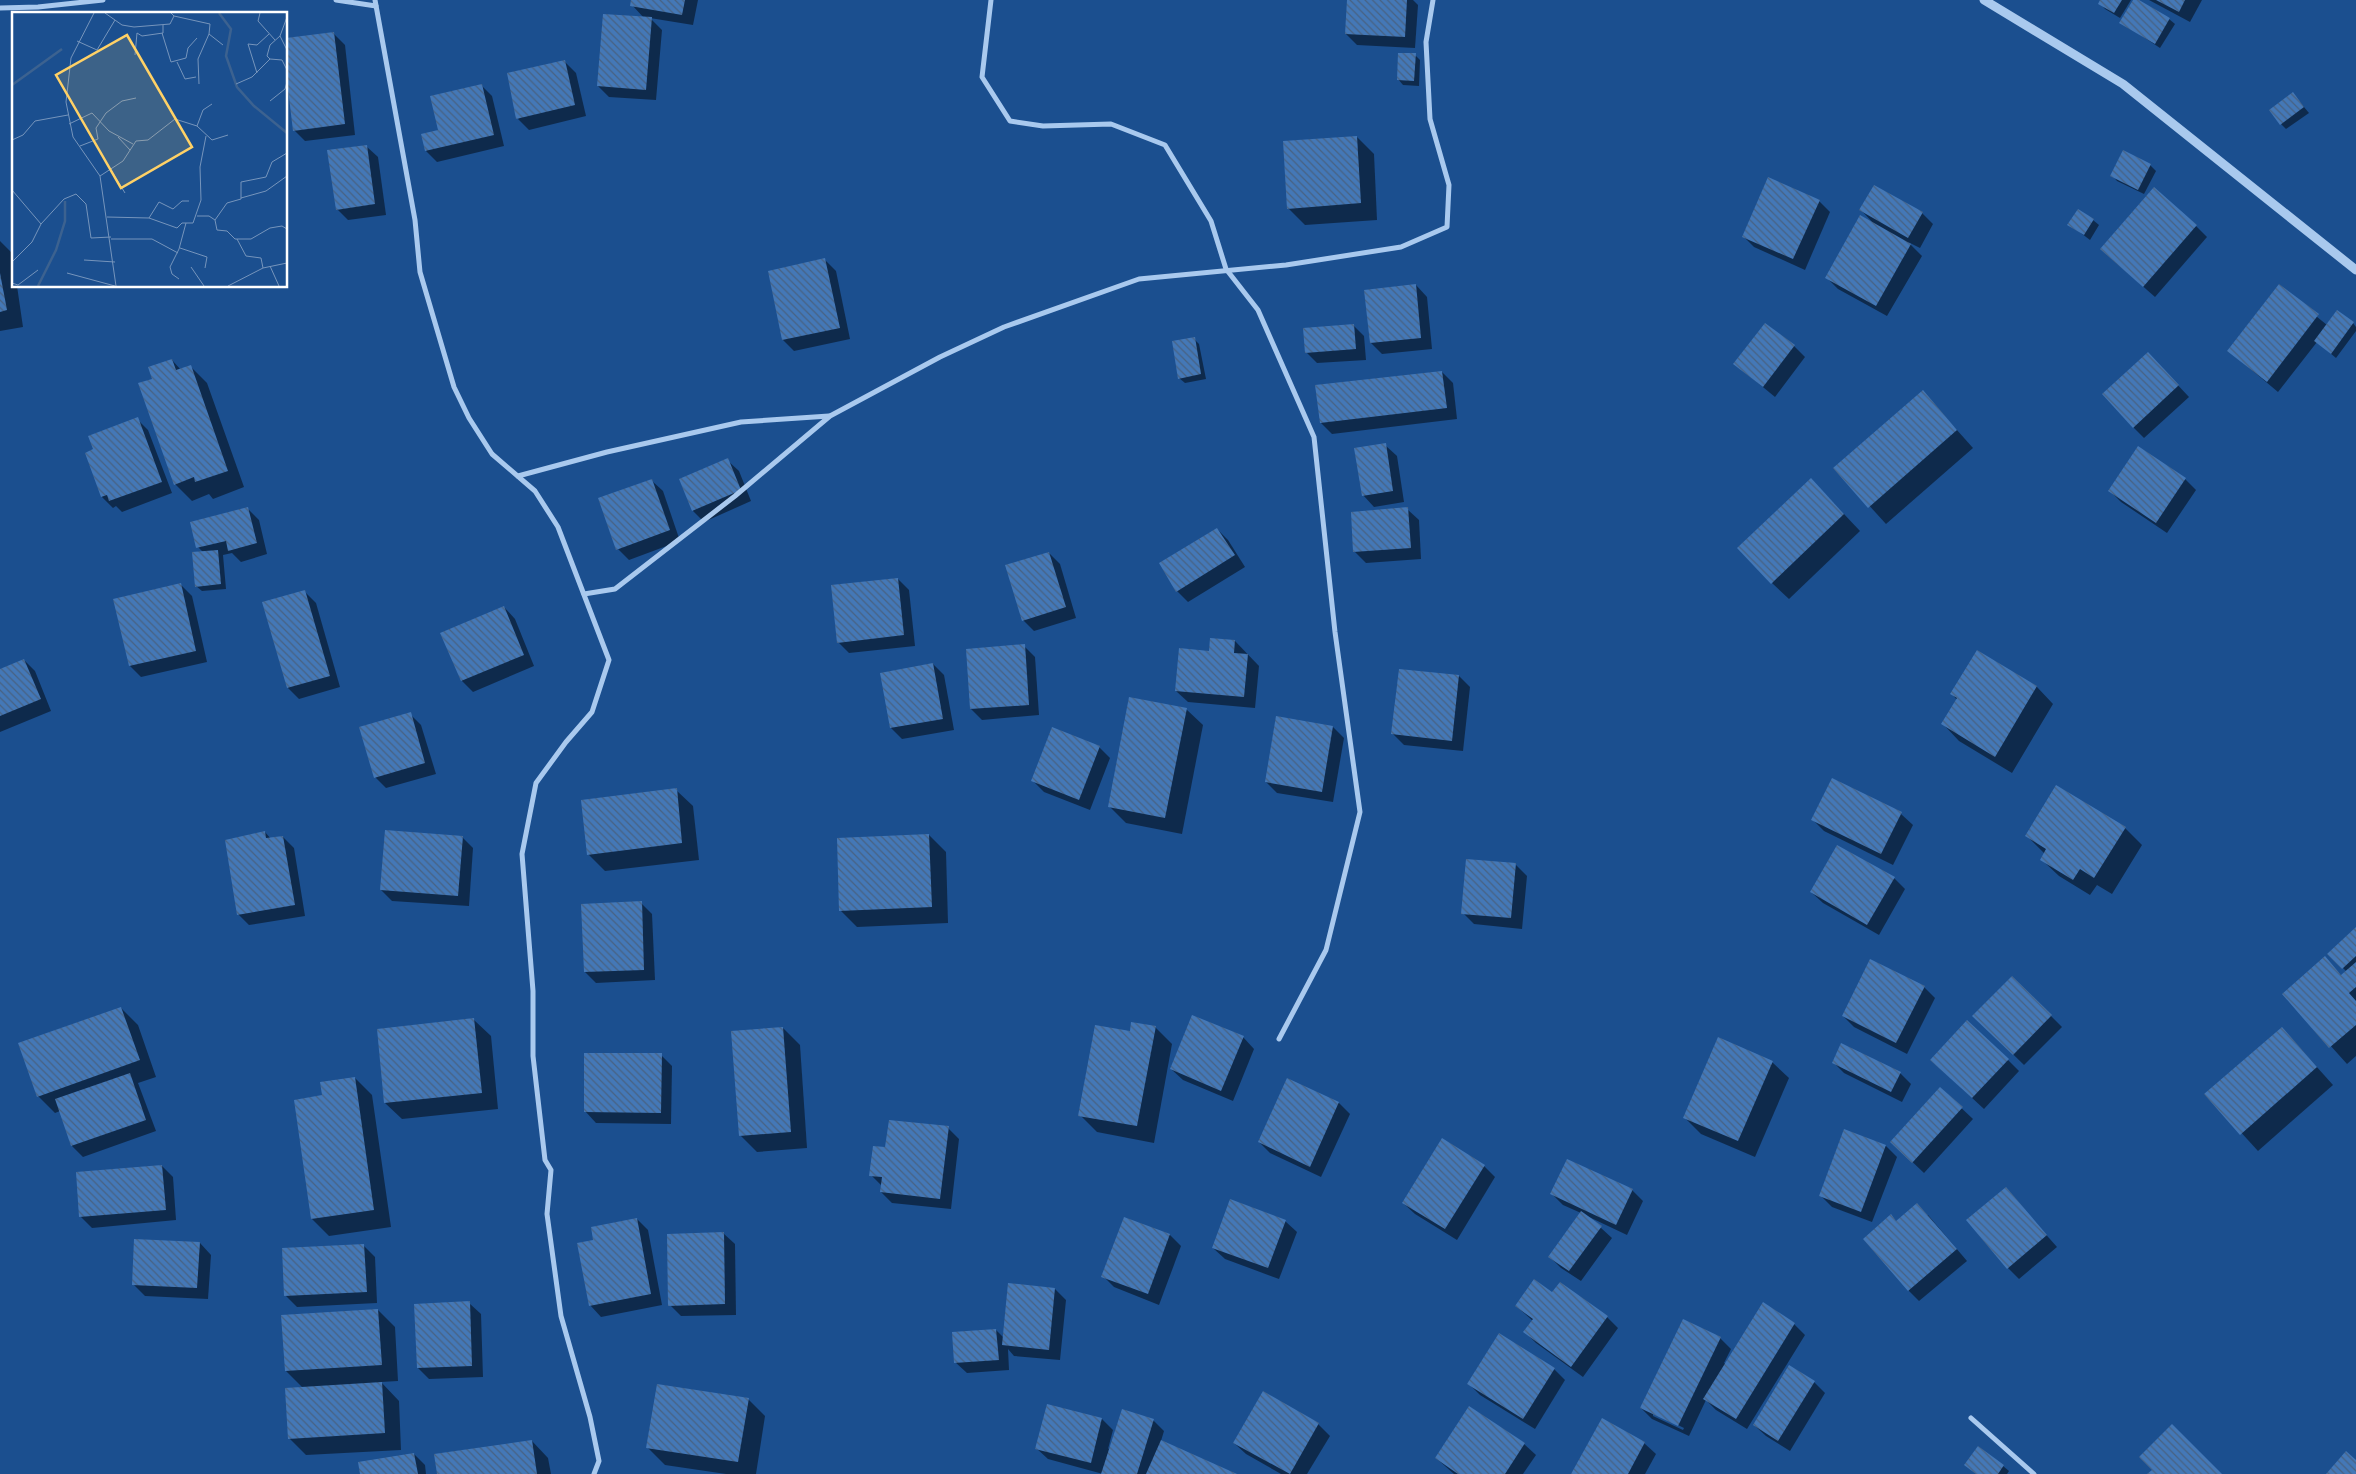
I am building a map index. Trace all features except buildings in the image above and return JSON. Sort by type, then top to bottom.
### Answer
[{"type":"street","points":[[0,8],[38,7],[103,0]]},
{"type":"street","points":[[336,0],[376,3],[416,220],[420,272],[454,387],[492,454],[535,491],[558,527],[609,660],[592,712],[566,742],[536,783],[522,854],[533,991],[533,1056],[545,1160],[551,1170],[547,1214],[561,1316],[590,1417],[599,1461],[594,1474]]},
{"type":"street","points":[[991,0],[982,77],[1010,121],[1044,126],[1111,124],[1165,145],[1210,221],[1226,269],[1258,310],[1314,437],[1335,632],[1360,812],[1326,950],[1279,1039]]},
{"type":"street","points":[[584,594],[615,589],[735,496],[830,416],[940,357],[1004,327],[1139,279],[1226,269],[1286,265],[1402,246],[1448,227],[1449,185],[1430,119],[1426,42],[1433,0]]},
{"type":"street","points":[[1984,0],[2123,84],[2356,270]]},
{"type":"street","points":[[518,476],[607,452],[741,422],[830,416]]},
{"type":"street","points":[[1970,1418],[2034,1474]]}]
